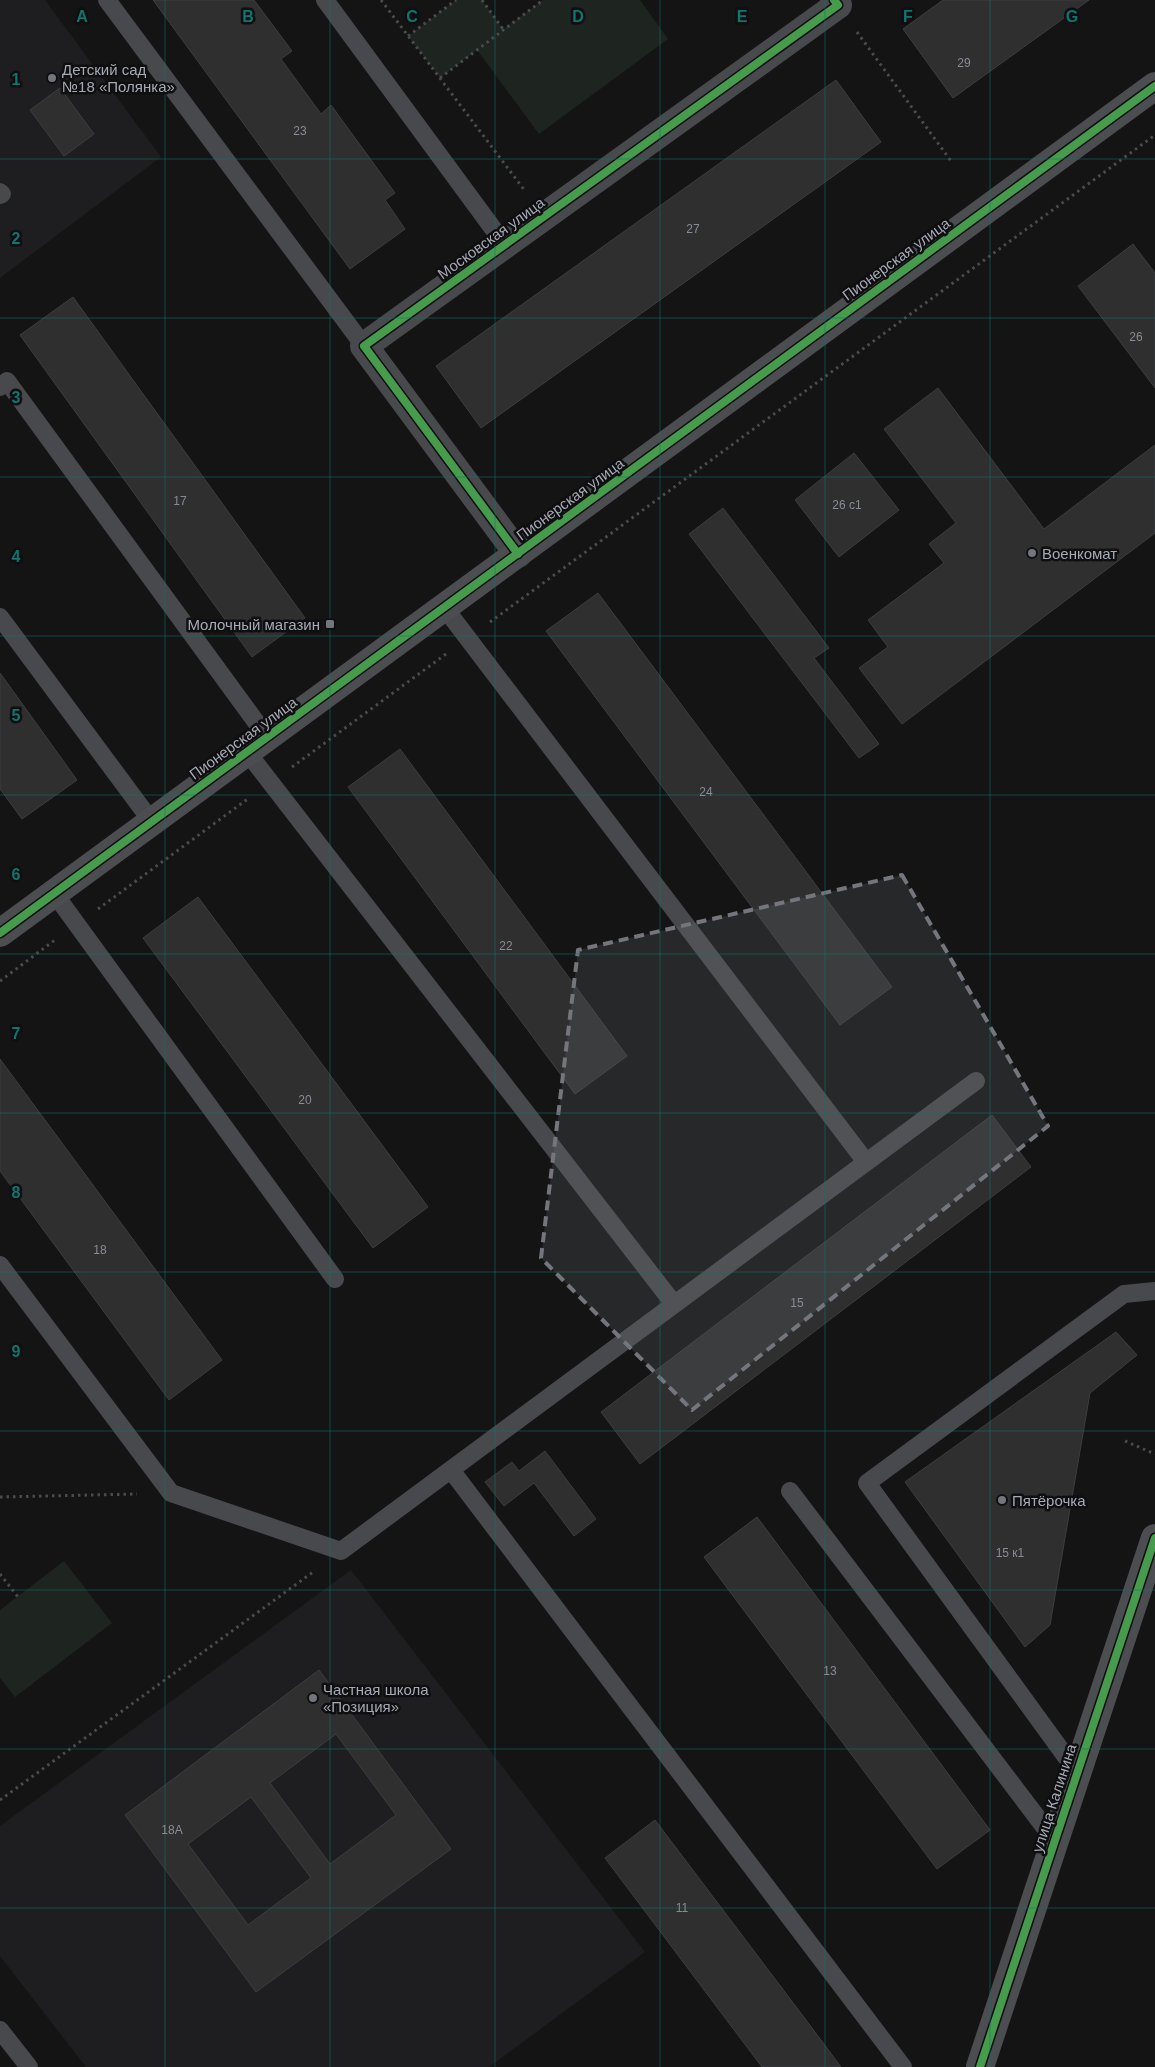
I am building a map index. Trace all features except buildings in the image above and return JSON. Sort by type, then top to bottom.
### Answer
[{"type":"street","name":"Московская улица","points":[[364,346],[839,2]]},
{"type":"street","name":"Пионерская улица","points":[[0,932],[1155,86]]},
{"type":"street","points":[[364,346],[518,554]]},
{"type":"street","name":"улица Калинина","points":[[980,2067],[1155,1538]]},
{"type":"lane","points":[[107,0],[364,346]]},
{"type":"lane","points":[[325,0],[505,245]]},
{"type":"lane","points":[[0,387],[7,382],[257,744],[270,782],[674,1304]]},
{"type":"lane","points":[[444,607],[866,1162]]},
{"type":"lane","points":[[0,617],[152,822]]},
{"type":"lane","points":[[54,893],[335,1278]]},
{"type":"lane","points":[[0,1264],[171,1493],[341,1551],[976,1081]]},
{"type":"lane","points":[[1077,1772],[867,1483],[1124,1294],[1154,1288]]},
{"type":"lane","points":[[451,1470],[903,2067]]},
{"type":"lane","points":[[790,1491],[1055,1841]]},
{"type":"lane","points":[[0,2030],[29,2067]]},
{"type":"path","points":[[381,0],[544,217]]},
{"type":"path","points":[[408,36],[456,0]]},
{"type":"path","points":[[482,0],[503,29]]},
{"type":"path","points":[[440,78],[543,0]]},
{"type":"path","points":[[839,2],[951,162]]},
{"type":"path","points":[[0,981],[1155,135]]},
{"type":"path","points":[[1125,1441],[1155,1454]]},
{"type":"path","points":[[0,1497],[171,1493]]},
{"type":"path","points":[[0,1800],[341,1551]]},
{"type":"path","points":[[0,1574],[18,1597]]},
{"type":"highlighted area","points":[[902,875],[1048,1126],[692,1410],[541,1258],[578,950]]},
{"type":"shaded area","name":"Детский сад №18 «Полянка»","points":[[0,0],[45,0],[161,157],[0,278]]},
{"type":"shaded area","points":[[456,0],[482,0],[503,29],[543,0],[640,0],[668,39],[539,134],[477,50],[440,78],[408,36]]},
{"type":"shaded area","points":[[64,1561],[112,1623],[15,1697],[0,1678],[0,1610]]},
{"type":"shaded area","name":"Частная школа «Позиция»","points":[[351,1570],[645,1952],[489,2067],[86,2067],[0,1956],[0,1826]]},
{"type":"cycle path","points":[[518,554],[364,346],[838,5],[834,0]]},
{"type":"cycle path","points":[[0,933],[1155,86]]},
{"type":"cycle path","points":[[980,2067],[1155,1538]]},
{"type":"place","name":"Детский сад №18 «Полянка»","points":[[52,78]]},
{"type":"place","name":"Военкомат","points":[[1032,553]]},
{"type":"place","name":"Молочный магазин","points":[[330,624]]},
{"type":"place","name":"Пятёрочка","points":[[1002,1500]]},
{"type":"place","name":"Частная школа «Позиция»","points":[[313,1698]]}]
